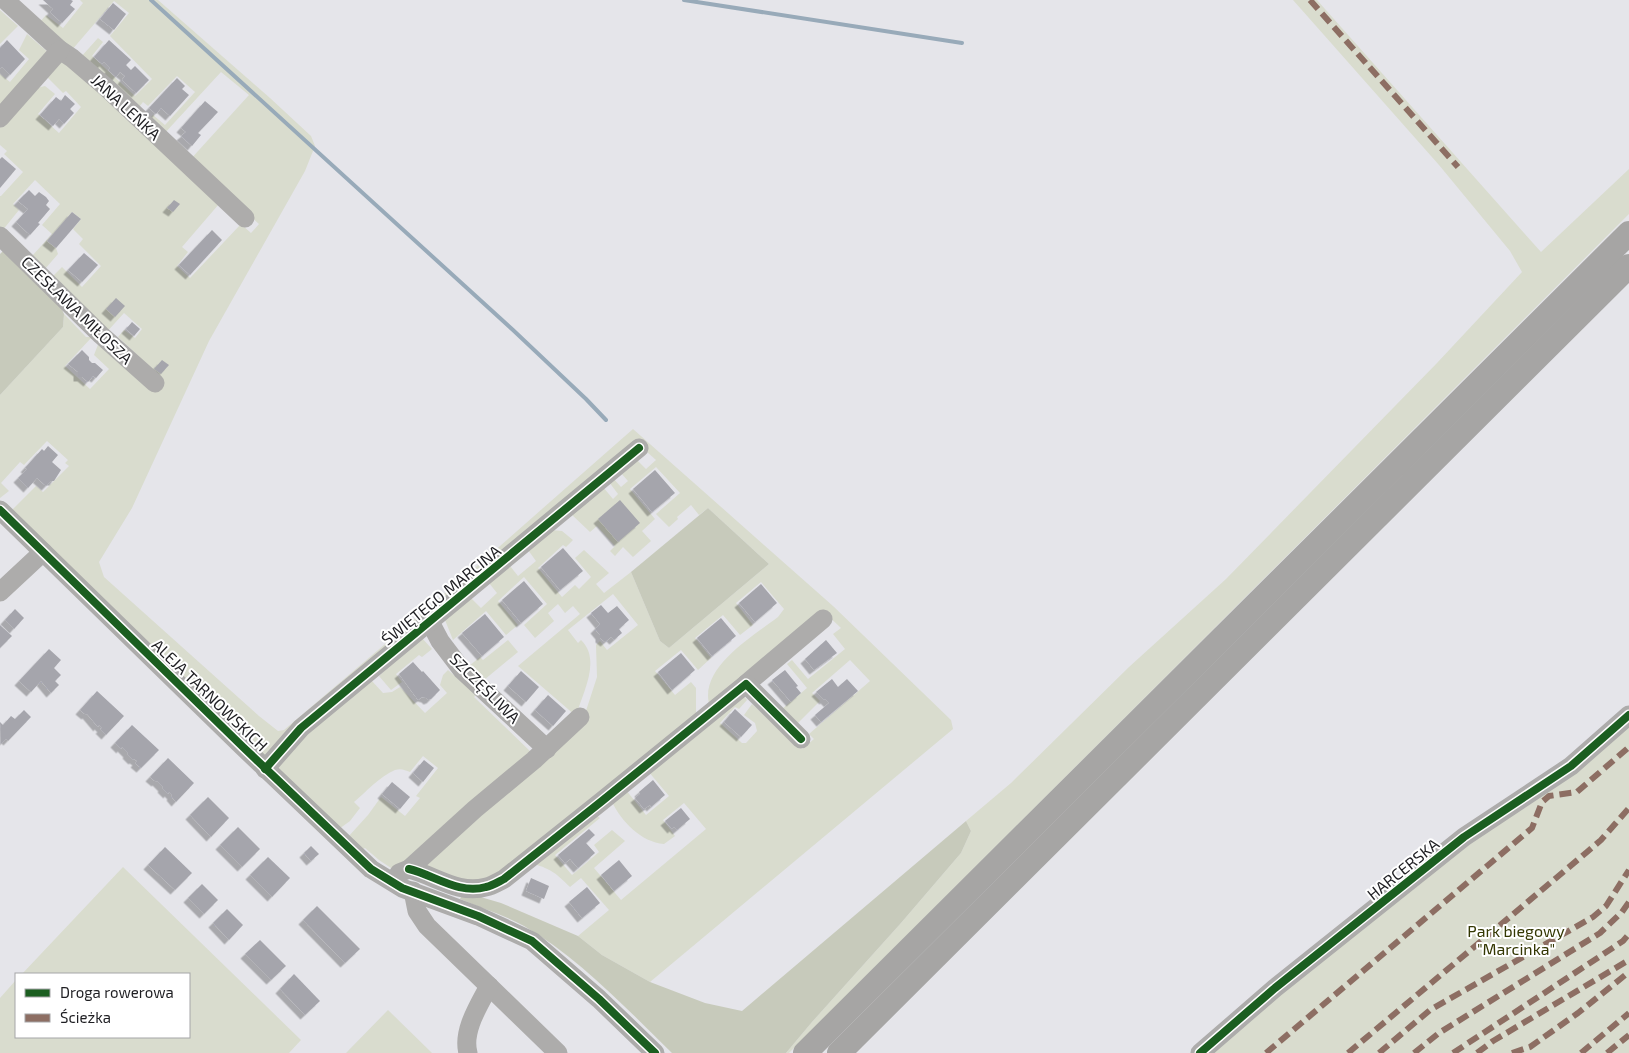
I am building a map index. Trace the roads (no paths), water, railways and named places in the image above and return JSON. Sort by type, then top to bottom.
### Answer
[{"type":"main road","points":[[805,1053],[1629,233]]},
{"type":"main road","points":[[840,1053],[1629,266]]},
{"type":"street","name":"JANA LEŃKA","points":[[5,0],[60,50],[107,88],[245,218]]},
{"type":"street","points":[[0,118],[60,50]]},
{"type":"street","name":"CZESŁAWA MIŁOSZA","points":[[0,236],[101,335],[155,383]]},
{"type":"street","name":"ŚWIĘTEGO MARCINA","points":[[266,769],[300,728],[639,448]]},
{"type":"street","name":"ALEJA TARNOWSKICH","points":[[0,510],[371,869],[402,888],[488,920],[532,941],[599,999],[655,1053]]},
{"type":"street","points":[[0,592],[42,552]]},
{"type":"street","points":[[409,868],[452,885],[475,889],[488,887],[504,878],[588,813],[823,619]]},
{"type":"street","name":"SZCZĘŚLIWA","points":[[430,622],[440,641],[462,670],[547,748]]},
{"type":"street","points":[[746,684],[801,739]]},
{"type":"street","name":"HARCERSKA","points":[[1200,1053],[1276,988],[1464,837],[1571,766],[1629,715]]},
{"type":"street","points":[[390,879],[409,868],[580,717]]},
{"type":"street","points":[[413,892],[417,911],[427,926],[489,986],[548,1049]]},
{"type":"street","points":[[468,1053],[466,1048],[472,1021],[489,986]]},
{"type":"waterway","points":[[151,0],[513,330],[606,420]]},
{"type":"waterway","points":[[684,0],[962,43]]},
{"type":"park label","name":"Park biegowy \"Marcinka\"","points":[[1516,940]]}]
